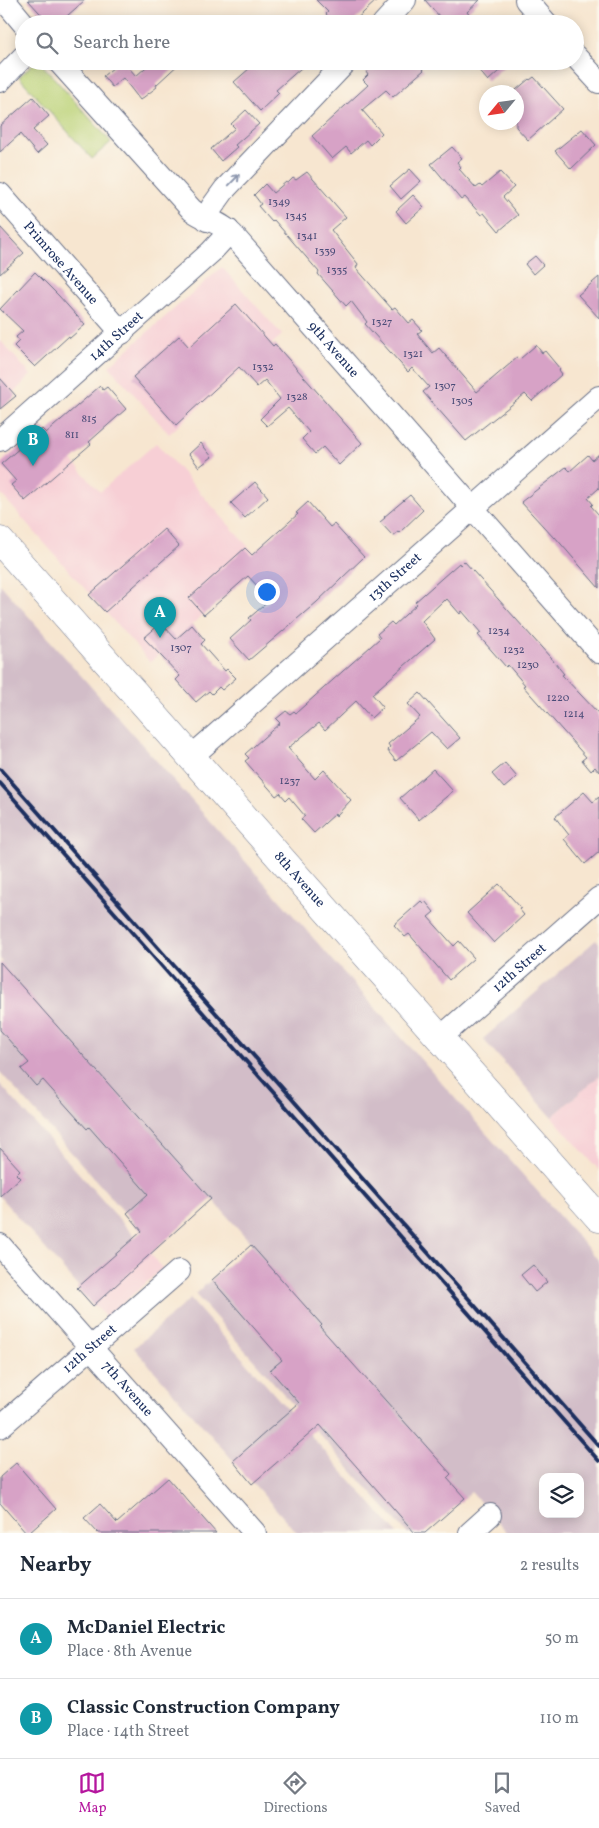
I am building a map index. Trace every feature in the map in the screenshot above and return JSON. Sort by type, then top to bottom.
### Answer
[{"type":"main road","name":"8th Avenue","points":[[0,541],[599,1218]]},
{"type":"street","points":[[4,0],[16,15]]},
{"type":"street","points":[[391,15],[405,0]]},
{"type":"street","points":[[526,0],[539,15]]},
{"type":"street","points":[[584,64],[596,74]]},
{"type":"street","points":[[0,81],[15,65]]},
{"type":"street","name":"9th Avenue","points":[[66,70],[192,210],[207,220],[224,226],[228,230],[599,652]]},
{"type":"street","points":[[207,220],[212,208],[225,189],[338,70]]},
{"type":"street","name":"Primrose Avenue","points":[[0,194],[122,333]]},
{"type":"street","name":"14th Street","points":[[0,440],[211,252],[228,230]]},
{"type":"street","name":"13th Street","points":[[191,757],[599,397]]},
{"type":"street","name":"12th Street","points":[[440,1038],[599,898]]},
{"type":"street","name":"7th Avenue","points":[[0,1246],[255,1533]]},
{"type":"street","name":"12th Street","points":[[0,1427],[179,1271]]},
{"type":"street","points":[[470,1533],[490,1515]]},
{"type":"shaded area","points":[[222,267],[282,335],[169,434],[109,366]]},
{"type":"shaded area","points":[[0,340],[31,375],[0,407]]},
{"type":"shaded area","points":[[42,426],[100,492],[156,443],[262,562],[150,662],[0,493],[0,463]]},
{"type":"shaded area","points":[[0,584],[599,1261],[599,1533],[508,1533],[471,1492],[424,1533],[407,1533],[195,1294],[252,1244],[212,1199],[156,1248],[0,1072],[0,965],[3,962],[0,959]]},
{"type":"shaded area","points":[[596,940],[599,943],[599,1076],[552,1117],[483,1039]]},
{"type":"shaded area","points":[[599,1076],[599,1170],[552,1117]]},
{"type":"shaded area","points":[[0,1084],[135,1237],[79,1287],[0,1197]]},
{"type":"shaded area","points":[[135,1237],[163,1268],[106,1318],[79,1287]]},
{"type":"shaded area","points":[[190,1299],[397,1533],[297,1533],[134,1348]]},
{"type":"green space","points":[[26,70],[47,70],[111,142],[92,159],[19,77]]},
{"type":"building","points":[[28,0],[85,0],[68,15],[42,15]]},
{"type":"building","points":[[316,0],[377,0],[361,15],[327,15],[328,12]]},
{"type":"building","points":[[425,0],[480,0],[467,12],[470,15],[438,15]]},
{"type":"building","points":[[110,70],[131,70],[136,76],[143,70],[172,70],[156,85],[157,87],[140,100],[123,78],[112,87],[103,76]]},
{"type":"building","points":[[248,70],[299,70],[276,90],[279,93],[260,111],[234,82]]},
{"type":"building","points":[[368,70],[424,70],[393,97],[386,90],[362,110],[382,133],[370,145],[366,140],[351,153],[346,147],[332,159],[312,136],[368,85],[363,80],[368,75],[366,72]]},
{"type":"building","points":[[479,70],[500,70],[488,81]]},
{"type":"building","points":[[534,77],[563,109],[528,140],[519,130],[524,130],[524,85],[522,85]]},
{"type":"building","points":[[33,97],[49,116],[33,130],[47,145],[37,154],[20,134],[0,152],[0,126]]},
{"type":"building","points":[[246,110],[259,124],[235,145],[237,147],[221,161],[211,149],[235,128],[231,124]]},
{"type":"building","points":[[582,129],[596,145],[571,169],[555,151]]},
{"type":"building","points":[[452,147],[462,158],[457,162],[461,167],[459,169],[476,188],[480,185],[482,187],[500,172],[514,187],[503,197],[518,215],[499,231],[484,213],[481,215],[465,197],[461,200],[431,164]]},
{"type":"building","points":[[410,169],[421,181],[401,199],[390,186]]},
{"type":"building","points":[[307,172],[346,217],[331,230],[358,264],[356,268],[392,309],[395,307],[409,323],[413,320],[422,330],[417,334],[433,353],[439,348],[477,392],[518,357],[520,359],[536,345],[542,353],[545,351],[562,374],[532,401],[525,394],[466,441],[423,392],[429,387],[412,368],[408,372],[365,324],[367,322],[351,301],[346,306],[274,220],[272,222],[258,206],[261,204],[254,195],[265,184],[273,193],[286,182],[288,183],[293,178],[296,180]]},
{"type":"building","points":[[413,195],[424,207],[406,223],[396,211]]},
{"type":"building","points":[[0,227],[24,253],[0,274]]},
{"type":"building","points":[[535,256],[543,265],[533,274],[525,264]]},
{"type":"building","points":[[35,272],[85,325],[70,338],[69,336],[35,367],[14,346],[19,341],[16,337],[23,331],[0,309]]},
{"type":"building","points":[[599,277],[599,318],[578,295]]},
{"type":"building","points":[[236,304],[273,346],[275,344],[362,443],[339,465],[323,447],[315,454],[302,439],[309,432],[288,408],[267,426],[260,419],[280,399],[265,380],[257,387],[239,367],[176,425],[133,377],[179,336],[189,347]]},
{"type":"building","points":[[0,378],[16,396],[0,409]]},
{"type":"building","points":[[100,386],[103,390],[107,387],[126,409],[89,442],[91,444],[25,501],[11,485],[16,481],[1,464],[42,429],[46,433]]},
{"type":"building","points":[[201,443],[212,457],[199,467],[189,454]]},
{"type":"building","points":[[599,454],[599,488],[588,498],[593,504],[591,506],[599,515],[599,588],[555,537],[521,502],[566,467],[570,471],[588,455],[592,460]]},
{"type":"building","points":[[255,482],[268,497],[245,518],[231,503]]},
{"type":"building","points":[[410,495],[423,510],[399,533],[393,536],[380,522]]},
{"type":"building","points":[[308,502],[330,527],[334,524],[364,557],[317,602],[249,660],[230,639],[251,620],[249,618],[270,600],[248,576],[204,615],[189,598],[245,548],[252,555],[298,514],[296,513]]},
{"type":"building","points":[[164,529],[179,546],[105,612],[89,595]]},
{"type":"building","points":[[464,561],[550,657],[564,674],[562,675],[599,714],[599,772],[595,767],[591,771],[582,760],[586,757],[523,686],[525,685],[508,665],[506,667],[478,635],[481,633],[462,611],[460,614],[447,599],[422,621],[435,639],[372,694],[383,707],[371,718],[356,701],[325,730],[319,723],[288,748],[315,779],[324,770],[351,800],[336,816],[335,814],[314,833],[301,819],[305,816],[289,797],[286,800],[280,793],[276,796],[245,761],[249,758],[245,754],[280,723],[276,719],[286,711],[290,714],[294,711],[296,713],[380,638],[377,634],[391,622],[394,625],[417,604],[415,602],[459,563],[460,565]]},
{"type":"building","points":[[161,623],[176,639],[192,625],[205,640],[201,644],[225,671],[227,669],[236,678],[222,690],[219,687],[212,694],[209,691],[196,702],[176,680],[180,676],[144,638]]},
{"type":"building","points":[[420,693],[460,738],[447,749],[431,732],[396,761],[387,750],[390,747],[388,744],[420,717],[408,704]]},
{"type":"building","points":[[505,763],[517,777],[504,788],[492,774]]},
{"type":"building","points":[[433,769],[453,791],[419,820],[400,798]]},
{"type":"building","points":[[584,792],[593,802],[599,797],[599,852],[585,864],[564,839],[569,835],[555,817]]},
{"type":"building","points":[[499,884],[521,908],[519,909],[524,915],[494,943],[467,913]]},
{"type":"building","points":[[421,901],[423,903],[425,901],[434,912],[428,917],[454,946],[459,941],[474,958],[449,980],[409,934],[405,937],[394,925]]},
{"type":"building","points":[[0,962],[211,1199],[93,1306],[77,1288],[142,1231],[127,1213],[148,1194],[89,1127],[87,1129],[43,1080],[36,1086],[21,1069],[29,1063],[0,1030]]},
{"type":"building","points":[[0,1148],[20,1170],[16,1174],[20,1178],[0,1196]]},
{"type":"building","points":[[251,1245],[322,1325],[320,1327],[451,1474],[447,1478],[465,1498],[425,1533],[415,1533],[320,1425],[252,1484],[233,1461],[299,1403],[270,1370],[282,1360],[212,1280]]},
{"type":"building","points":[[533,1265],[547,1282],[535,1292],[521,1275]]},
{"type":"building","points":[[16,1463],[56,1509],[29,1533],[26,1533],[0,1503],[0,1477]]},
{"type":"building","points":[[168,1478],[216,1533],[98,1533],[84,1518],[100,1504],[117,1523]]},
{"type":"railway","points":[[0,769],[599,1446]]},
{"type":"railway","points":[[0,783],[599,1461]]},
{"type":"place","name":"Classic Construction Company","points":[[33,466]]},
{"type":"place","name":"McDaniel Electric","points":[[160,638]]}]
